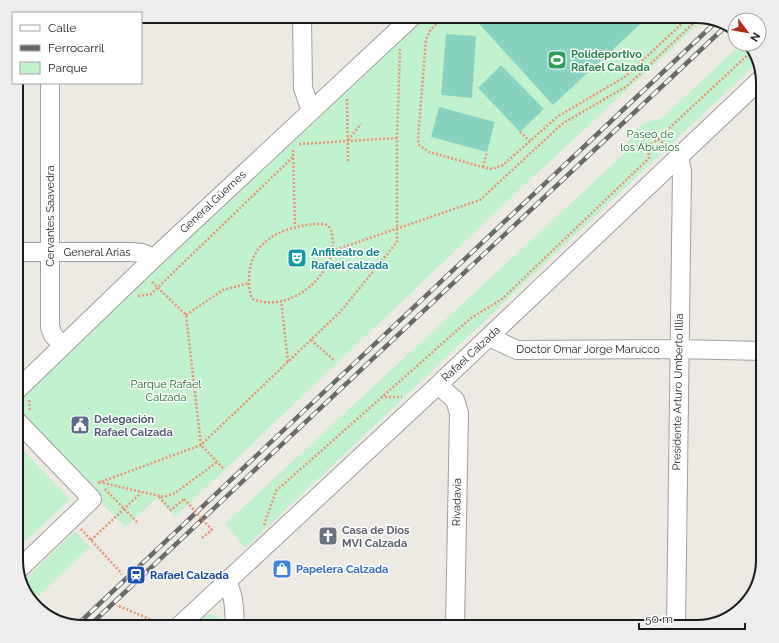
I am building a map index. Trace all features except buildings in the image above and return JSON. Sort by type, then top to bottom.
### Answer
[{"type":"street","points":[[302,23],[303,88],[311,111]]},
{"type":"street","name":"General Güemes","points":[[23,395],[62,345],[406,23]]},
{"type":"street","name":"Cervantes Saavedra","points":[[50,84],[50,327],[53,335],[62,345]]},
{"type":"street","name":"Rafael Calzada","points":[[185,620],[438,385],[756,84]]},
{"type":"street","name":"Presidente Arturo Umberto Illia","points":[[676,620],[678,349],[682,171],[679,157]]},
{"type":"street","name":"General Arias","points":[[23,252],[132,252],[142,253],[154,258]]},
{"type":"street","name":"Doctor Omar Jorge Marucco","points":[[489,337],[517,350],[678,349],[756,351]]},
{"type":"street","name":"Rivadavia","points":[[438,385],[455,400],[459,413],[455,620]]},
{"type":"street","points":[[23,427],[89,488],[71,518],[23,565]]},
{"type":"street","points":[[226,581],[231,589],[234,600],[235,620]]},
{"type":"path","points":[[437,23],[431,28],[426,39],[418,139],[419,144],[429,152],[482,168],[492,169],[503,165],[562,113],[626,76],[683,23]]},
{"type":"path","points":[[332,251],[480,200],[562,124],[627,86],[694,23]]},
{"type":"path","points":[[89,488],[99,482],[201,445],[340,312],[397,242],[397,138],[400,47],[394,34]]},
{"type":"path","points":[[264,527],[276,491],[471,318],[501,300],[648,159],[648,148],[749,54]]},
{"type":"path","points":[[346,97],[348,163]]},
{"type":"path","points":[[348,140],[361,124]]},
{"type":"path","points":[[520,132],[530,141]]},
{"type":"path","points":[[295,226],[293,157],[295,144],[397,138]]},
{"type":"path","points":[[482,168],[487,152]]},
{"type":"path","points":[[136,296],[151,294],[158,288],[293,157]]},
{"type":"path","points":[[648,159],[662,172]]},
{"type":"path","points":[[313,224],[327,225],[332,231],[332,251],[325,268],[313,285],[299,294],[281,300],[266,302],[253,299],[251,296],[249,283],[253,262],[262,246],[276,234],[295,226],[313,224]]},
{"type":"path","points":[[152,282],[186,315],[201,445],[223,468]]},
{"type":"path","points":[[186,315],[223,290],[249,283]]},
{"type":"path","points":[[281,300],[288,362]]},
{"type":"path","points":[[311,340],[335,361]]},
{"type":"path","points":[[23,395],[29,410],[34,416]]},
{"type":"path","points":[[89,488],[99,482],[164,497],[175,494],[217,462]]},
{"type":"path","points":[[99,482],[138,524]]},
{"type":"path","points":[[91,540],[141,492]]},
{"type":"path","points":[[158,496],[171,510],[184,499],[212,530],[202,538]]},
{"type":"path","points":[[71,518],[122,574]]},
{"type":"path","points":[[119,606],[150,620]]},
{"type":"green space","name":"Parque Rafael Calzada","points":[[415,23],[699,23],[535,175],[175,517],[157,498],[125,527],[23,422],[23,390]]},
{"type":"green space","name":"Polideportivo Rafael Calzada","points":[[478,23],[641,23],[553,105]]},
{"type":"green space","points":[[446,34],[476,36],[472,98],[441,95]]},
{"type":"green space","name":"Paseo de los Abuelos","points":[[732,52],[748,52],[754,66],[245,548],[225,524],[624,154],[629,140],[636,129],[653,120],[661,119]]},
{"type":"green space","points":[[501,65],[544,109],[520,132],[478,88]]},
{"type":"green space","points":[[439,107],[495,122],[487,152],[431,137]]},
{"type":"green space","points":[[23,450],[70,499],[23,543]]},
{"type":"green space","points":[[75,531],[90,547],[36,598],[26,578]]},
{"type":"green space","points":[[209,614],[214,615],[221,620],[198,620],[202,616]]},
{"type":"railway","points":[[82,620],[713,25]]},
{"type":"railway","points":[[95,620],[722,29]]},
{"type":"place","name":"Polideportivo Rafael Calzada","points":[[557,60]]},
{"type":"place","name":"Anfiteatro de Rafael calzada","points":[[297,258]]},
{"type":"place","name":"Delegación Rafael Calzada","points":[[80,425]]},
{"type":"place","name":"Casa de Dios MVI Calzada","points":[[328,536]]},
{"type":"place","name":"Papelera Calzada","points":[[282,569]]},
{"type":"place","name":"Rafael Calzada","points":[[136,575]]}]
